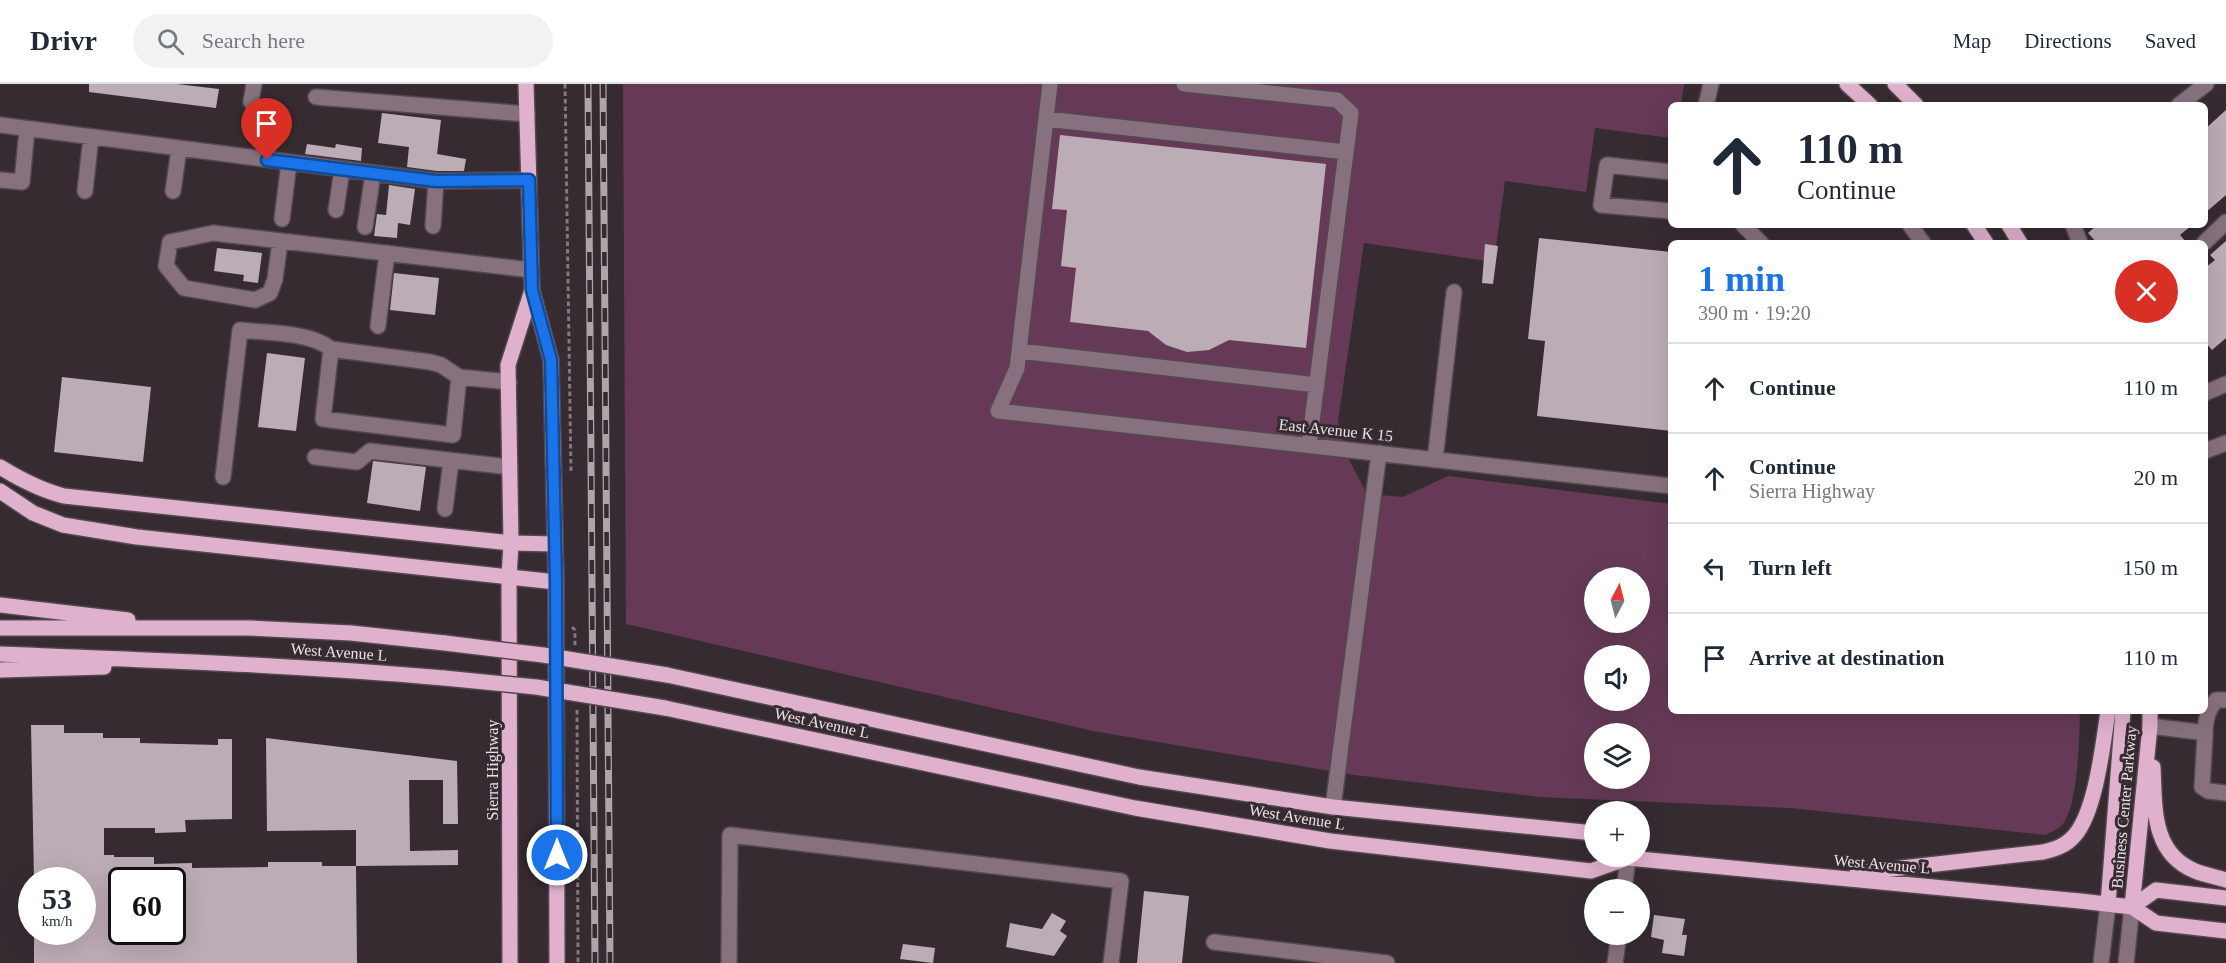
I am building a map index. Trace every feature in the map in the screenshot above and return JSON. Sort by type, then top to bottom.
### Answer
[{"type":"main road","points":[[526,84],[532,290],[551,360],[556,582],[557,963]]},
{"type":"main road","points":[[1847,84],[1867,102]]},
{"type":"main road","points":[[1895,84],[1913,102]]},
{"type":"main road","points":[[511,543],[508,364],[532,290]]},
{"type":"main road","points":[[0,467],[26,483],[64,496],[511,543],[555,544]]},
{"type":"main road","points":[[0,490],[33,513],[63,525],[137,537],[556,582]]},
{"type":"main road","name":"Sierra Highway","points":[[510,963],[509,578],[511,543]]},
{"type":"main road","points":[[0,605],[202,628]]},
{"type":"main road","name":"West Avenue L","points":[[0,628],[250,628],[347,632],[543,655],[667,675],[1139,777],[1333,807],[1584,832]]},
{"type":"main road","name":"West Avenue L","points":[[0,654],[242,663],[350,670],[536,687],[665,708],[1135,808],[1330,841],[1592,871],[1602,867]]},
{"type":"main road","points":[[0,670],[242,663]]},
{"type":"main road","points":[[1827,877],[2057,849],[2076,834],[2086,818],[2094,790],[2107,714]]},
{"type":"main road","name":"Business Center Parkway","points":[[2108,904],[2123,714]]},
{"type":"main road","points":[[2150,719],[2159,833],[2169,852],[2182,864],[2193,870],[2226,880]]},
{"type":"main road","name":"Business Center Parkway","points":[[2132,906],[2150,719]]},
{"type":"main road","name":"West Avenue L","points":[[1650,859],[2132,906]]},
{"type":"main road","points":[[2226,898],[2156,890],[2132,906],[2156,923],[2226,931]]},
{"type":"street","points":[[252,102],[254,84]]},
{"type":"street","points":[[1050,84],[1019,351],[1317,385]]},
{"type":"street","points":[[1184,84],[1337,100],[1351,113],[1309,445]]},
{"type":"street","points":[[1707,102],[1711,84]]},
{"type":"street","points":[[2183,102],[2206,84]]},
{"type":"street","points":[[316,98],[527,114]]},
{"type":"street","points":[[1046,119],[1346,152]]},
{"type":"street","points":[[0,125],[436,181],[529,180]]},
{"type":"street","points":[[0,180],[22,182],[27,129]]},
{"type":"street","points":[[85,191],[91,137]]},
{"type":"street","points":[[173,191],[179,149]]},
{"type":"street","points":[[282,219],[289,163]]},
{"type":"street","points":[[1668,172],[1607,165],[1601,205],[1668,211]]},
{"type":"street","points":[[336,210],[342,170]]},
{"type":"street","points":[[365,227],[373,174]]},
{"type":"street","points":[[434,226],[436,181]]},
{"type":"street","points":[[2207,240],[2226,222]]},
{"type":"street","points":[[1746,228],[1758,240]]},
{"type":"street","points":[[280,242],[275,279],[270,293],[255,300],[184,288],[166,266],[170,242],[213,233],[531,270]]},
{"type":"street","points":[[378,326],[387,253]]},
{"type":"street","points":[[1435,459],[1454,292]]},
{"type":"street","points":[[223,477],[240,330],[311,338],[323,342],[331,349],[430,362],[441,365],[459,377],[509,382]]},
{"type":"street","points":[[331,349],[323,419],[453,435],[459,377]]},
{"type":"street","name":"East Avenue K 15","points":[[1019,351],[1017,368],[998,411],[1668,486]]},
{"type":"street","points":[[2208,392],[2226,384]]},
{"type":"street","points":[[2208,450],[2226,443]]},
{"type":"street","points":[[315,457],[357,462],[370,450],[510,467]]},
{"type":"street","points":[[1333,807],[1379,453]]},
{"type":"street","points":[[445,508],[452,461]]},
{"type":"street","points":[[2208,714],[2216,700],[2226,700]]},
{"type":"street","points":[[2208,714],[2205,721],[2202,787],[2208,791],[2226,795]]},
{"type":"street","points":[[2150,719],[2199,732],[2205,736]]},
{"type":"street","points":[[729,963],[730,835],[1121,881],[1111,963]]},
{"type":"street","points":[[2101,963],[2108,904]]},
{"type":"street","points":[[2126,963],[2132,906]]},
{"type":"street","points":[[1214,942],[1388,963]]},
{"type":"street","points":[[1615,963],[1617,945]]},
{"type":"shaded area","points":[[623,84],[1684,84],[1681,102],[1668,102],[1668,138],[1595,128],[1586,192],[1505,181],[1494,262],[1364,243],[1338,421],[1347,456],[1367,494],[1403,497],[1448,476],[1668,504],[1668,714],[2080,714],[2075,788],[2067,817],[2061,826],[2045,835],[1790,808],[1540,797],[1354,775],[1093,731],[626,624]]},
{"type":"building","points":[[89,84],[177,84],[219,89],[216,108],[89,92]]},
{"type":"building","points":[[2226,110],[2226,195],[2208,210],[2208,126]]},
{"type":"building","points":[[382,113],[441,120],[437,154],[466,159],[464,171],[437,171],[407,167],[409,147],[378,143]]},
{"type":"building","points":[[1060,135],[1326,164],[1306,348],[1229,340],[1209,350],[1187,352],[1166,345],[1148,331],[1070,322],[1076,268],[1061,266],[1067,210],[1052,209]]},
{"type":"building","points":[[307,144],[335,148],[336,144],[362,148],[361,161],[305,154]]},
{"type":"building","points":[[389,185],[415,189],[410,225],[398,223],[397,238],[374,236],[377,214],[386,215]]},
{"type":"building","points":[[2094,228],[2188,228],[2180,235],[2184,240],[2094,240],[2088,233]]},
{"type":"building","points":[[1539,238],[1668,252],[1668,431],[1537,416],[1545,341],[1528,339]]},
{"type":"building","points":[[2226,241],[2226,338],[2212,350],[2208,345],[2208,266],[2215,260],[2210,255]]},
{"type":"building","points":[[1485,244],[1498,246],[1493,284],[1482,283]]},
{"type":"building","points":[[217,248],[262,253],[258,283],[243,281],[244,275],[214,271]]},
{"type":"building","points":[[394,273],[439,278],[435,315],[390,310]]},
{"type":"building","points":[[267,353],[305,358],[296,431],[258,427]]},
{"type":"building","points":[[62,377],[151,387],[143,462],[54,452]]},
{"type":"building","points":[[373,461],[426,467],[420,511],[367,503]]},
{"type":"building","points":[[31,725],[64,725],[64,733],[103,733],[103,738],[140,738],[140,743],[218,745],[218,739],[232,739],[232,819],[185,820],[186,832],[155,833],[155,828],[104,828],[104,855],[154,857],[154,864],[192,863],[192,868],[268,867],[268,862],[322,862],[322,866],[356,866],[357,963],[34,963],[34,945],[96,945],[96,867],[34,867]]},
{"type":"building","points":[[266,738],[457,761],[458,824],[443,824],[443,780],[409,780],[410,851],[458,850],[458,865],[356,866],[356,830],[267,831]]},
{"type":"building","points":[[1144,891],[1189,896],[1182,963],[1137,963]]},
{"type":"building","points":[[1052,913],[1066,921],[1060,931],[1067,936],[1054,956],[1006,947],[1010,923],[1042,929]]},
{"type":"building","points":[[1654,915],[1685,919],[1682,935],[1687,935],[1684,956],[1662,953],[1664,940],[1651,937]]},
{"type":"building","points":[[903,944],[935,948],[933,963],[900,959]]},
{"type":"railway","points":[[588,84],[595,963]]},
{"type":"railway","points":[[603,84],[610,963]]},
{"type":"route","points":[[267,160],[436,181],[529,180],[532,290],[551,360],[556,582],[557,855]]}]
